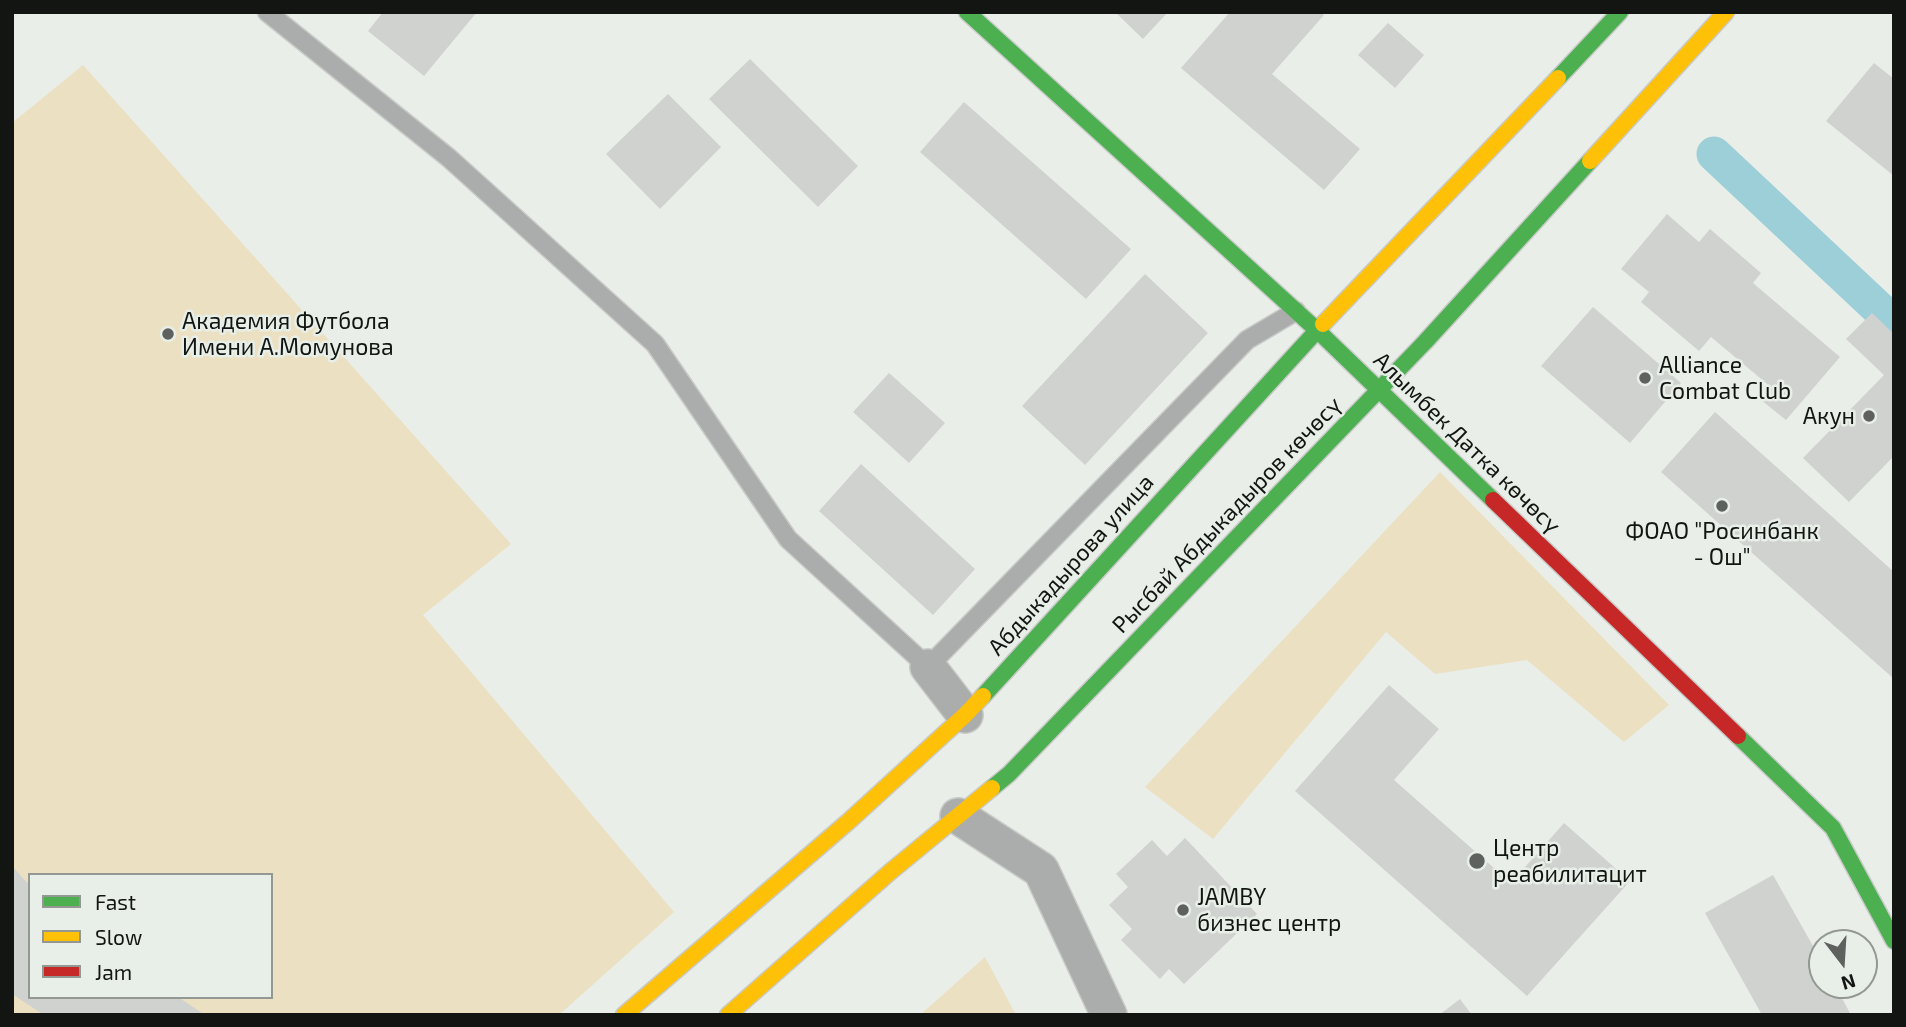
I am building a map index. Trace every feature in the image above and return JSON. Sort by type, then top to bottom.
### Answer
[{"type":"main road","name":"Алымбек Датка көчөсү","points":[[967,12],[1318,331],[1832,828],[1894,941]]},
{"type":"main road","points":[[1318,331],[1620,12]]},
{"type":"main road","name":"Рысбай Абдыкадыров көчөсү","points":[[728,1015],[890,872],[1009,774],[1435,332],[1726,12]]},
{"type":"main road","name":"Абдыкадырова улица","points":[[624,1015],[849,821],[965,715],[1285,363],[1318,331]]},
{"type":"street","points":[[928,667],[965,715]]},
{"type":"street","points":[[958,816],[1041,870],[1109,1015]]},
{"type":"lane","points":[[267,12],[449,158],[655,344],[788,539],[928,667],[1247,340],[1296,311]]},
{"type":"shaded area","name":"Академия Футбола Имени А.Момунова","points":[[83,65],[511,544],[423,615],[674,912],[559,1015],[12,1015],[12,123]]},
{"type":"shaded area","points":[[1440,472],[1669,705],[1624,742],[1527,660],[1435,674],[1386,632],[1213,839],[1145,787]]},
{"type":"shaded area","points":[[985,957],[1016,1015],[920,1015]]},
{"type":"building","points":[[383,12],[477,12],[424,76],[368,31]]},
{"type":"building","points":[[1115,12],[1168,12],[1143,39]]},
{"type":"building","points":[[1230,12],[1320,12],[1324,15],[1272,74],[1360,149],[1324,190],[1181,68]]},
{"type":"building","points":[[1388,23],[1424,55],[1395,88],[1358,55]]},
{"type":"building","points":[[750,59],[858,166],[818,207],[709,99]]},
{"type":"building","points":[[1874,63],[1894,79],[1894,176],[1826,121]]},
{"type":"building","points":[[668,94],[721,147],[660,209],[606,154]]},
{"type":"building","points":[[964,102],[1131,249],[1086,299],[920,152]]},
{"type":"building","points":[[1667,214],[1699,242],[1710,229],[1761,273],[1753,283],[1840,357],[1786,420],[1761,400],[1772,388],[1711,337],[1699,351],[1641,302],[1649,292],[1621,269]]},
{"type":"building","points":[[1145,274],[1208,333],[1085,465],[1022,406]]},
{"type":"building","points":[[1593,307],[1681,383],[1630,443],[1541,366]]},
{"type":"building","name":"Акун","points":[[1872,313],[1894,334],[1894,456],[1849,502],[1803,458],[1884,375],[1846,339]]},
{"type":"building","points":[[889,373],[945,423],[909,463],[853,412]]},
{"type":"building","points":[[1715,412],[1894,572],[1894,679],[1661,472]]},
{"type":"building","points":[[861,464],[975,569],[933,615],[819,511]]},
{"type":"building","points":[[1389,685],[1439,729],[1394,780],[1511,883],[1564,823],[1630,881],[1527,996],[1295,791]]},
{"type":"building","name":"JAMBY бизнес центр","points":[[1185,838],[1257,914],[1184,984],[1169,969],[1160,979],[1121,940],[1132,929],[1109,905],[1128,887],[1116,874],[1152,840],[1167,856]]},
{"type":"building","points":[[12,866],[28,884],[28,999],[181,999],[205,1015],[44,1015],[12,994]]},
{"type":"building","points":[[1773,875],[1808,937],[1808,999],[1842,999],[1851,1015],[1762,1015],[1705,913]]},
{"type":"building","points":[[1460,999],[1472,1015],[1439,1015]]},
{"type":"waterway","points":[[1714,154],[1894,323]]},
{"type":"traffic: fast","points":[[967,12],[1318,331],[1493,500]]},
{"type":"traffic: fast","points":[[1558,78],[1620,12]]},
{"type":"traffic: fast","points":[[992,788],[1009,774],[1425,342],[1590,161]]},
{"type":"traffic: fast","points":[[983,696],[1323,324]]},
{"type":"traffic: fast","points":[[1738,736],[1833,828],[1894,941]]},
{"type":"traffic: slow","points":[[1590,161],[1726,12]]},
{"type":"traffic: slow","points":[[1323,324],[1558,78]]},
{"type":"traffic: slow","points":[[624,1015],[849,821],[983,696]]},
{"type":"traffic: slow","points":[[728,1015],[890,872],[992,788]]},
{"type":"traffic: jam","points":[[1493,500],[1738,736]]},
{"type":"place","name":"Академия Футбола Имени А.Момунова","points":[[168,334]]},
{"type":"place","name":"Alliance Combat Club","points":[[1645,378]]},
{"type":"place","name":"Акун","points":[[1869,416]]},
{"type":"place","name":"ФОАО \"Росинбанк - Ош\"","points":[[1722,506]]},
{"type":"place","name":"Центр реабилитацит","points":[[1477,861]]},
{"type":"place","name":"JAMBY бизнес центр","points":[[1183,910]]}]
